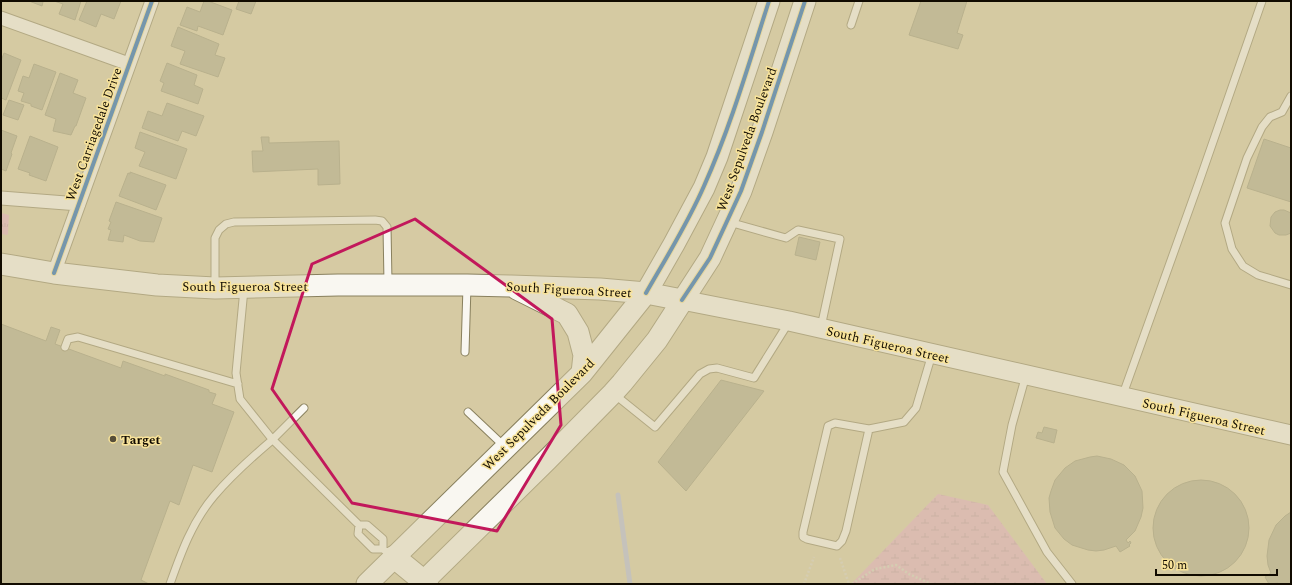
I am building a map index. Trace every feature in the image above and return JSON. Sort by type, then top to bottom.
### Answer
[{"type":"highway","points":[[388,553],[424,583]]},
{"type":"main road","name":"West Sepulveda Boulevard","points":[[367,584],[388,553],[505,448],[582,373],[646,293],[704,188],[739,92],[769,1]]},
{"type":"main road","name":"West Sepulveda Boulevard","points":[[424,583],[613,393],[657,340],[710,258],[741,191],[805,1]]},
{"type":"main road","name":"South Figueroa Street","points":[[1,264],[54,273],[157,285],[215,288],[467,284],[592,289],[646,293],[821,328],[1291,435]]},
{"type":"main road","points":[[511,286],[567,314],[578,332],[584,355],[582,373]]},
{"type":"street","name":"West Carriagedale Drive","points":[[54,273],[152,1]]},
{"type":"street","points":[[1,18],[129,64]]},
{"type":"street","points":[[1,198],[79,204]]},
{"type":"lane","points":[[851,25],[859,1]]},
{"type":"lane","points":[[1122,397],[1262,1]]},
{"type":"lane","points":[[1291,96],[1282,112],[1270,117],[1262,127],[1247,158],[1225,223],[1232,249],[1243,266],[1258,275],[1291,285]]},
{"type":"lane","points":[[215,288],[215,238],[219,230],[226,224],[234,222],[382,221],[387,226],[388,285]]},
{"type":"lane","points":[[727,221],[786,238],[798,230],[840,239],[821,328]]},
{"type":"lane","points":[[465,352],[467,284]]},
{"type":"lane","points":[[244,287],[236,373],[240,399],[272,439],[359,525],[367,526],[382,539],[388,553]]},
{"type":"lane","points":[[613,393],[656,427],[700,374],[709,369],[718,368],[754,378],[789,321]]},
{"type":"lane","points":[[65,347],[68,339],[78,337],[238,384]]},
{"type":"lane","points":[[869,429],[846,531],[842,541],[837,546],[807,539],[804,537],[803,532],[828,426],[835,423],[869,429],[904,422],[916,408],[932,354]]},
{"type":"lane","points":[[1026,375],[1012,425],[1003,472],[1047,552],[1072,584]]},
{"type":"lane","points":[[170,584],[184,545],[197,520],[213,497],[304,408]]},
{"type":"lane","points":[[468,412],[505,448]]},
{"type":"lane","points":[[359,525],[358,534],[373,548],[388,553]]},
{"type":"path","points":[[804,584],[814,557]]},
{"type":"path","points":[[840,558],[851,584],[876,569],[896,565],[909,574],[931,584]]},
{"type":"highlighted area","points":[[415,219],[552,319],[561,425],[497,531],[352,503],[272,389],[312,264]]},
{"type":"green space","points":[[1,213],[9,215],[7,235],[1,234]]},
{"type":"green space","points":[[938,494],[988,505],[1047,584],[851,584]]},
{"type":"building","points":[[29,1],[43,1],[43,2],[42,6]]},
{"type":"building","points":[[54,1],[81,1],[75,20],[59,14],[63,4]]},
{"type":"building","points":[[87,1],[121,1],[114,19],[101,14],[96,27],[79,20]]},
{"type":"building","points":[[204,1],[208,1],[232,10],[223,35],[198,26],[197,31],[180,25],[187,7],[200,12]]},
{"type":"building","points":[[239,1],[256,1],[251,14],[236,9]]},
{"type":"building","points":[[921,1],[967,1],[957,33],[963,35],[958,49],[909,35]]},
{"type":"building","points":[[178,27],[219,44],[215,55],[225,58],[218,77],[180,64],[185,51],[171,46]]},
{"type":"building","points":[[4,53],[21,60],[6,100],[1,98],[1,61]]},
{"type":"building","points":[[167,63],[197,75],[194,85],[203,89],[198,104],[161,91],[164,83],[160,81]]},
{"type":"building","points":[[34,64],[56,72],[42,110],[21,101],[24,93],[18,91],[23,76],[29,78]]},
{"type":"building","points":[[60,73],[78,80],[73,93],[86,98],[76,126],[71,135],[53,131],[56,119],[45,115]]},
{"type":"building","points":[[9,100],[24,105],[18,120],[3,115]]},
{"type":"building","points":[[167,103],[204,116],[196,136],[182,131],[178,141],[142,128],[148,111],[162,116]]},
{"type":"building","points":[[1,130],[17,136],[6,171],[1,169]]},
{"type":"building","points":[[140,132],[187,149],[176,179],[139,166],[145,152],[135,148]]},
{"type":"building","points":[[30,136],[58,147],[46,181],[18,169]]},
{"type":"building","points":[[261,137],[269,137],[269,143],[339,141],[340,184],[318,185],[318,169],[253,172],[252,151],[263,151]]},
{"type":"building","points":[[1264,139],[1291,148],[1291,202],[1247,188]]},
{"type":"building","points":[[130,172],[166,185],[156,210],[119,196],[128,173],[130,174]]},
{"type":"building","points":[[116,202],[162,218],[154,242],[140,241],[124,235],[123,242],[108,240],[111,230],[108,229],[111,222],[109,221]]},
{"type":"building","points":[[1280,210],[1291,213],[1291,233],[1286,235],[1279,235],[1275,233],[1270,226],[1271,217],[1275,212]]},
{"type":"building","points":[[799,237],[820,242],[816,260],[795,255]]},
{"type":"building","name":"Target","points":[[1,324],[46,341],[51,327],[60,330],[55,344],[121,368],[123,361],[209,390],[209,392],[216,394],[212,404],[234,412],[212,472],[193,465],[179,505],[170,501],[141,580],[149,584],[1,584]]},
{"type":"building","points":[[721,380],[764,391],[686,491],[658,462]]},
{"type":"building","points":[[1044,427],[1057,430],[1054,443],[1036,438],[1038,432],[1042,433]]},
{"type":"building","points":[[1097,456],[1111,459],[1124,465],[1135,476],[1142,491],[1143,508],[1141,517],[1135,531],[1126,540],[1128,543],[1130,541],[1130,546],[1120,552],[1116,546],[1096,551],[1072,545],[1064,539],[1055,528],[1050,512],[1049,498],[1051,491],[1055,480],[1065,468],[1075,461]]},
{"type":"building","points":[[1201,480],[1219,484],[1228,488],[1235,494],[1241,501],[1245,510],[1249,528],[1245,546],[1241,555],[1235,562],[1228,568],[1219,572],[1201,576],[1183,572],[1174,568],[1167,562],[1161,555],[1157,546],[1153,528],[1157,510],[1161,501],[1167,494],[1174,488],[1183,484]]},
{"type":"building","points":[[1291,512],[1291,584],[1269,584],[1265,577],[1271,573],[1267,556],[1269,540],[1276,525]]},
{"type":"waterway","points":[[618,495],[630,584]]},
{"type":"cycle path","points":[[54,273],[152,1]]},
{"type":"cycle path","points":[[646,293],[691,213],[714,163],[739,94],[769,1]]},
{"type":"cycle path","points":[[682,300],[710,258],[741,191],[805,1]]},
{"type":"place","name":"Target","points":[[113,439]]}]
